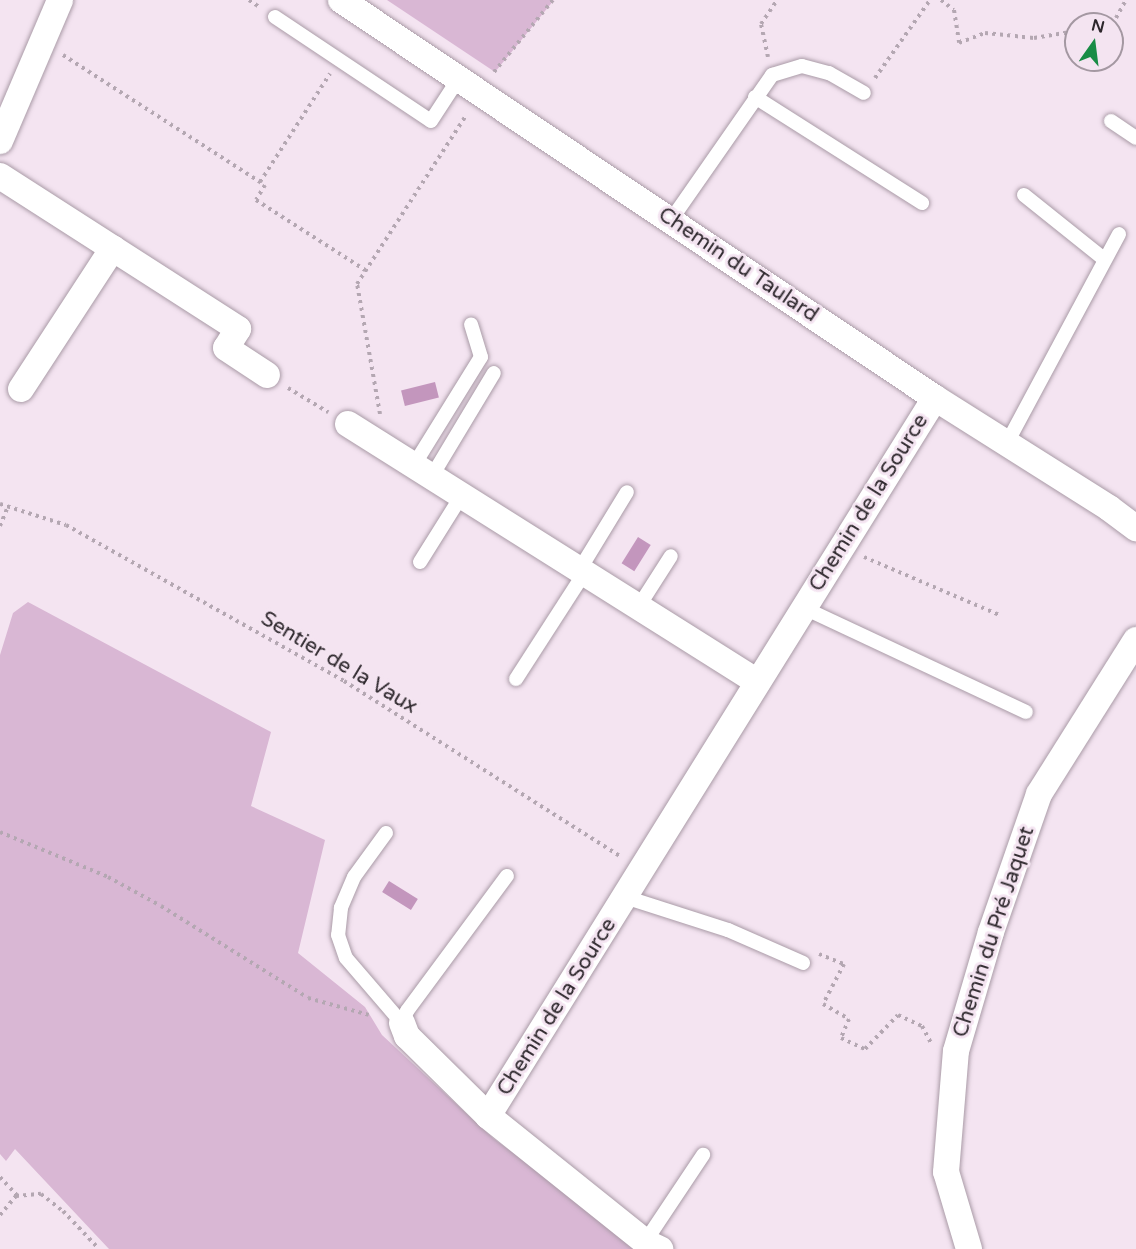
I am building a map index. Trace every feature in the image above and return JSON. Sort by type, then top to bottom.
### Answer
[{"type":"street","points":[[0,141],[60,0]]},
{"type":"street","name":"Chemin du Taulard","points":[[341,0],[935,398],[1136,528]]},
{"type":"street","points":[[0,176],[238,329],[226,348],[267,375]]},
{"type":"street","points":[[21,389],[112,248]]},
{"type":"street","name":"Chemin de la Source","points":[[488,1116],[935,398]]},
{"type":"street","points":[[348,424],[757,681]]},
{"type":"street","name":"Chemin du Pré Jaquet","points":[[969,1249],[946,1172],[956,1052],[991,932],[1038,794],[1136,640]]},
{"type":"street","name":"Chemin de la Source","points":[[402,1023],[406,1036],[488,1116],[653,1246]]},
{"type":"lane","points":[[275,17],[431,121],[459,78]]},
{"type":"lane","points":[[671,220],[772,75],[802,66],[829,73],[864,93]]},
{"type":"lane","points":[[755,97],[922,203]]},
{"type":"lane","points":[[1111,121],[1136,138]]},
{"type":"lane","points":[[1024,195],[1104,259]]},
{"type":"lane","points":[[1007,443],[1119,234]]},
{"type":"lane","points":[[423,470],[481,357],[471,324]]},
{"type":"lane","points":[[423,470],[494,373]]},
{"type":"lane","points":[[516,679],[583,570],[627,492]]},
{"type":"lane","points":[[420,562],[462,495]]},
{"type":"lane","points":[[639,606],[671,556]]},
{"type":"lane","name":"Chemin de la Source","points":[[804,608],[1026,712]]},
{"type":"lane","name":"Chemin de la Source","points":[[386,833],[354,877],[341,908],[338,935],[346,958],[402,1023]]},
{"type":"lane","points":[[402,1023],[407,1011],[507,876]]},
{"type":"lane","name":"Chemin de la Source","points":[[625,897],[728,930],[803,963]]},
{"type":"lane","name":"Chemin de la Source","points":[[653,1246],[703,1155]]},
{"type":"path","points":[[492,75],[553,0]]},
{"type":"path","points":[[772,75],[761,24],[777,0]]},
{"type":"path","points":[[864,93],[930,0]]},
{"type":"path","points":[[941,0],[954,10],[959,43],[985,33],[1034,38],[1064,33]]},
{"type":"path","points":[[62,54],[265,185],[256,200],[365,270]]},
{"type":"path","points":[[260,182],[339,60]]},
{"type":"path","points":[[386,447],[357,284],[472,105]]},
{"type":"path","points":[[267,375],[348,424]]},
{"type":"path","name":"Sentier de la Vaux","points":[[0,504],[66,525],[344,681],[642,870]]},
{"type":"path","points":[[0,526],[8,506]]},
{"type":"path","points":[[841,548],[999,615]]},
{"type":"path","points":[[0,832],[108,877],[161,906],[308,998],[402,1023]]},
{"type":"path","points":[[0,1177],[18,1195]]},
{"type":"path","points":[[0,1215],[18,1195],[41,1194],[63,1211],[99,1249]]},
{"type":"shaded area","points":[[387,0],[554,0],[495,72]]},
{"type":"shaded area","points":[[435,382],[439,398],[405,406],[401,390]]},
{"type":"shaded area","points":[[638,537],[651,545],[634,571],[622,563]]},
{"type":"shaded area","points":[[28,602],[271,732],[251,806],[325,840],[298,953],[365,1007],[382,1035],[494,1139],[647,1249],[109,1249],[15,1149],[6,1161],[0,1154],[0,655],[13,613]]},
{"type":"shaded area","points":[[389,881],[418,899],[411,910],[382,892]]}]
